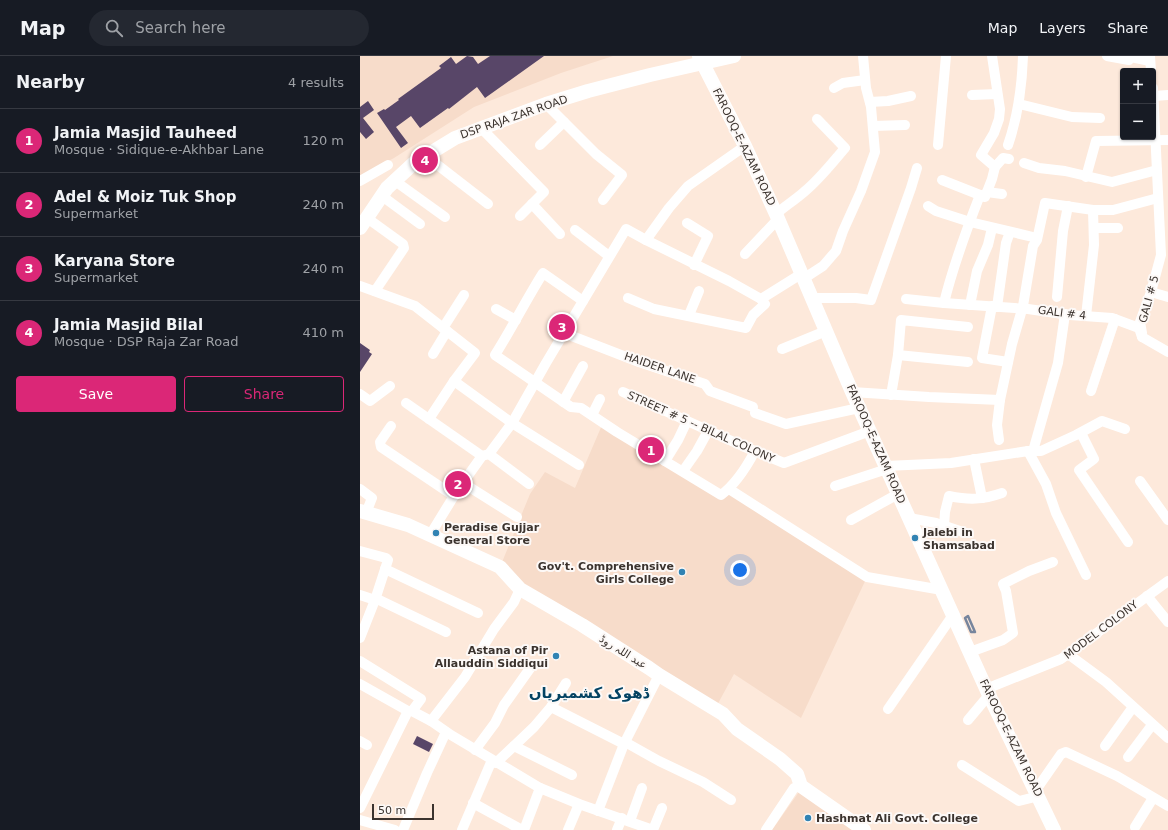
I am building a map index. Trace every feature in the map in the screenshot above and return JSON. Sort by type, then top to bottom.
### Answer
[{"type":"street","name":"DSP RAJA ZAR ROAD","points":[[363,223],[387,188],[414,163],[455,138],[546,104],[701,59],[734,56]]},
{"type":"street","points":[[761,299],[823,266],[836,251],[843,231],[861,191],[875,152],[870,102],[865,80],[863,56]]},
{"type":"street","points":[[938,146],[946,56]]},
{"type":"street","points":[[992,56],[1000,109],[999,119],[994,133],[981,156],[995,167]]},
{"type":"street","points":[[1008,145],[1014,128],[1019,104],[1023,56]]},
{"type":"street","points":[[1107,56],[1129,60],[1131,58],[1150,63]]},
{"type":"street","name":"FAROOQ-E-AZAM ROAD","points":[[701,59],[745,146],[777,216],[802,277],[886,468],[988,692],[1054,830]]},
{"type":"street","points":[[834,88],[843,83],[865,80]]},
{"type":"street","points":[[1156,93],[1168,95]]},
{"type":"street","points":[[972,95],[997,94]]},
{"type":"street","points":[[870,102],[888,101],[911,96]]},
{"type":"street","points":[[546,104],[596,154],[622,175],[603,200]]},
{"type":"street","points":[[1019,104],[1072,117],[1100,118]]},
{"type":"street","points":[[745,254],[789,202],[804,193],[845,148],[817,119]]},
{"type":"street","points":[[540,145],[564,122]]},
{"type":"street","points":[[873,126],[905,125]]},
{"type":"street","points":[[481,128],[543,190],[544,193],[520,216]]},
{"type":"street","name":"GALI # 5","points":[[1156,140],[1161,255],[1151,292],[1140,322],[1142,337],[1168,352]]},
{"type":"street","points":[[1086,177],[1096,141],[1168,140]]},
{"type":"street","points":[[646,240],[669,208],[688,186],[745,146]]},
{"type":"street","points":[[426,156],[488,204]]},
{"type":"street","points":[[944,303],[952,270],[970,222],[995,167],[1003,158],[1010,159]]},
{"type":"street","points":[[1024,163],[1039,168],[1065,171],[1112,182],[1157,170]]},
{"type":"street","points":[[360,181],[388,164]]},
{"type":"street","points":[[812,298],[856,298],[871,300],[907,201],[917,168]]},
{"type":"street","points":[[942,180],[984,194],[1002,194]]},
{"type":"street","points":[[395,181],[445,217]]},
{"type":"street","points":[[382,196],[420,224]]},
{"type":"street","points":[[999,440],[997,425],[1000,400],[1045,203],[1093,210],[1113,210],[1158,198]]},
{"type":"street","points":[[532,204],[560,234]]},
{"type":"street","points":[[928,206],[936,211],[970,222],[1037,238]]},
{"type":"street","points":[[1056,297],[1062,231],[1068,206]]},
{"type":"street","points":[[1086,316],[1092,271],[1094,228],[1093,210]]},
{"type":"street","points":[[363,223],[403,244],[404,246],[374,291]]},
{"type":"street","points":[[687,223],[708,236],[694,265]]},
{"type":"street","points":[[972,305],[977,271],[988,245],[992,228]]},
{"type":"street","points":[[1094,228],[1118,228]]},
{"type":"street","points":[[430,535],[463,483],[512,423],[626,229],[694,265],[729,281],[761,299],[765,304],[753,315],[746,328],[654,309],[628,298]]},
{"type":"street","points":[[575,230],[609,256]]},
{"type":"street","points":[[1008,362],[982,358],[1006,243],[1010,232]]},
{"type":"street","points":[[583,301],[543,273],[495,355],[571,408],[581,408],[721,495],[729,489],[746,468],[755,451]]},
{"type":"street","points":[[360,286],[415,306],[475,353],[454,380],[429,419]]},
{"type":"street","points":[[689,316],[699,291]]},
{"type":"street","points":[[1151,292],[1168,297]]},
{"type":"street","points":[[433,354],[464,295]]},
{"type":"street","name":"GALI # 4","points":[[906,299],[994,306],[1115,320],[1139,328],[1142,337]]},
{"type":"street","points":[[496,309],[516,320]]},
{"type":"street","points":[[1065,314],[1058,363],[1031,451],[1046,484],[1056,513],[1086,575]]},
{"type":"street","points":[[891,395],[898,355],[901,320],[968,327]]},
{"type":"street","points":[[1091,391],[1115,320]]},
{"type":"street","points":[[782,349],[826,331]]},
{"type":"street","name":"HAIDER LANE","points":[[564,333],[639,362],[705,384],[710,392],[786,424],[859,408]]},
{"type":"street","points":[[898,355],[968,362]]},
{"type":"street","points":[[563,402],[583,366]]},
{"type":"street","points":[[454,380],[512,423],[579,465]]},
{"type":"street","points":[[360,394],[370,400],[390,386]]},
{"type":"street","name":"STREET # 5 -- BILAL COLONY","points":[[623,392],[708,431],[784,463],[870,431]]},
{"type":"street","points":[[852,392],[1000,400]]},
{"type":"street","points":[[592,415],[600,399]]},
{"type":"street","points":[[406,403],[529,484]]},
{"type":"street","points":[[665,461],[678,440],[687,421]]},
{"type":"street","points":[[835,486],[886,468],[951,463],[1041,450],[1081,433],[1102,421],[1124,428]]},
{"type":"street","points":[[391,426],[380,442],[381,447],[454,496]]},
{"type":"street","points":[[683,472],[708,431]]},
{"type":"street","points":[[1081,433],[1094,459],[1079,470],[1128,542]]},
{"type":"street","points":[[974,459],[982,498]]},
{"type":"street","points":[[1140,481],[1168,520]]},
{"type":"street","points":[[463,483],[517,517]]},
{"type":"street","points":[[360,489],[372,498],[363,512]]},
{"type":"street","points":[[729,489],[867,577],[942,590]]},
{"type":"street","points":[[944,526],[945,512],[949,496],[969,500],[1002,493]]},
{"type":"street","points":[[851,520],[898,494]]},
{"type":"street","name":"عبد اللہ روڈ","points":[[363,512],[408,525],[500,567],[520,589],[582,625],[723,714],[737,729],[780,759],[797,774],[801,786],[864,830]]},
{"type":"street","points":[[909,518],[966,533]]},
{"type":"street","points":[[360,551],[386,558],[388,560],[360,638]]},
{"type":"street","points":[[970,652],[1003,640],[1013,633],[1006,591],[1003,584],[1029,571],[1053,562]]},
{"type":"street","points":[[385,569],[478,613]]},
{"type":"street","name":"MODEL COLONY","points":[[988,692],[1062,659],[1168,581]]},
{"type":"street","points":[[431,721],[465,677],[494,629],[514,602],[520,589]]},
{"type":"street","points":[[360,595],[375,599],[446,632]]},
{"type":"street","points":[[1147,596],[1168,622]]},
{"type":"street","points":[[888,709],[953,615]]},
{"type":"street","points":[[1068,654],[1106,682],[1168,738]]},
{"type":"street","points":[[360,662],[421,699],[410,711],[360,808]]},
{"type":"street","points":[[475,750],[495,723],[504,705],[531,667]]},
{"type":"street","points":[[598,811],[625,743],[659,675]]},
{"type":"street","points":[[462,830],[473,803],[494,762],[534,727],[551,707],[566,683]]},
{"type":"street","points":[[360,684],[431,721],[494,762],[540,788],[579,804],[653,830],[662,808]]},
{"type":"street","points":[[968,720],[988,692]]},
{"type":"street","points":[[551,707],[703,782],[730,800]]},
{"type":"street","points":[[1105,746],[1133,707]]},
{"type":"street","points":[[1128,757],[1152,725]]},
{"type":"street","points":[[403,830],[446,732]]},
{"type":"street","points":[[514,746],[572,775]]},
{"type":"street","points":[[962,765],[1019,801],[1037,793],[1060,754],[1066,752],[1117,776],[1168,806]]},
{"type":"street","points":[[766,830],[794,788],[801,786]]},
{"type":"street","points":[[473,803],[523,830],[540,788]]},
{"type":"street","points":[[617,830],[626,820],[642,788]]},
{"type":"street","points":[[1135,827],[1153,798]]},
{"type":"street","points":[[568,830],[579,804]]},
{"type":"street","points":[[360,820],[395,830]]},
{"type":"shaded area","points":[[360,56],[613,56],[561,73],[474,107],[394,158],[360,176]]},
{"type":"shaded area","name":"Gov't. Comprehensive Girls College","points":[[602,425],[721,495],[729,489],[867,577],[801,718],[734,674],[715,709],[520,589],[500,567],[530,494],[545,472],[575,488]]},
{"type":"shaded area","name":"Hashmat Ali Govt. College","points":[[799,792],[853,830],[772,830]]},
{"type":"building","points":[[467,56],[473,57],[478,64],[490,56],[544,56],[485,98],[477,87],[449,109],[448,108],[420,128],[411,116],[396,127],[408,143],[401,148],[377,113],[384,109],[385,110],[399,100],[398,99],[441,68],[439,66],[451,57],[456,64]]},
{"type":"building","points":[[368,101],[374,110],[363,118],[374,132],[366,139],[360,132],[360,107]]},
{"type":"building","points":[[360,343],[370,350],[369,352],[372,354],[360,372]]},
{"type":"building","points":[[417,736],[433,744],[429,752],[413,744]]},
{"type":"waterway","points":[[968,616],[975,632],[971,632],[965,618],[968,616]]},
{"type":"place","name":"Jamia Masjid Bilal","points":[[425,160]]},
{"type":"place","name":"Karyana Store","points":[[562,327]]},
{"type":"place","name":"Jamia Masjid Tauheed","points":[[651,450]]},
{"type":"place","name":"Adel & Moiz Tuk Shop","points":[[458,484]]},
{"type":"place","name":"Peradise Gujjar General Store","points":[[436,533]]},
{"type":"place","name":"Jalebi in Shamsabad","points":[[915,538]]},
{"type":"place","name":"Gov't. Comprehensive Girls College","points":[[682,572]]},
{"type":"place","name":"Astana of Pir Allauddin Siddiqui","points":[[556,656]]},
{"type":"place","name":"Hashmat Ali Govt. College","points":[[808,818]]},
{"type":"district","name":"ڈھوک کشمیریاں","points":[[589,693]]}]
